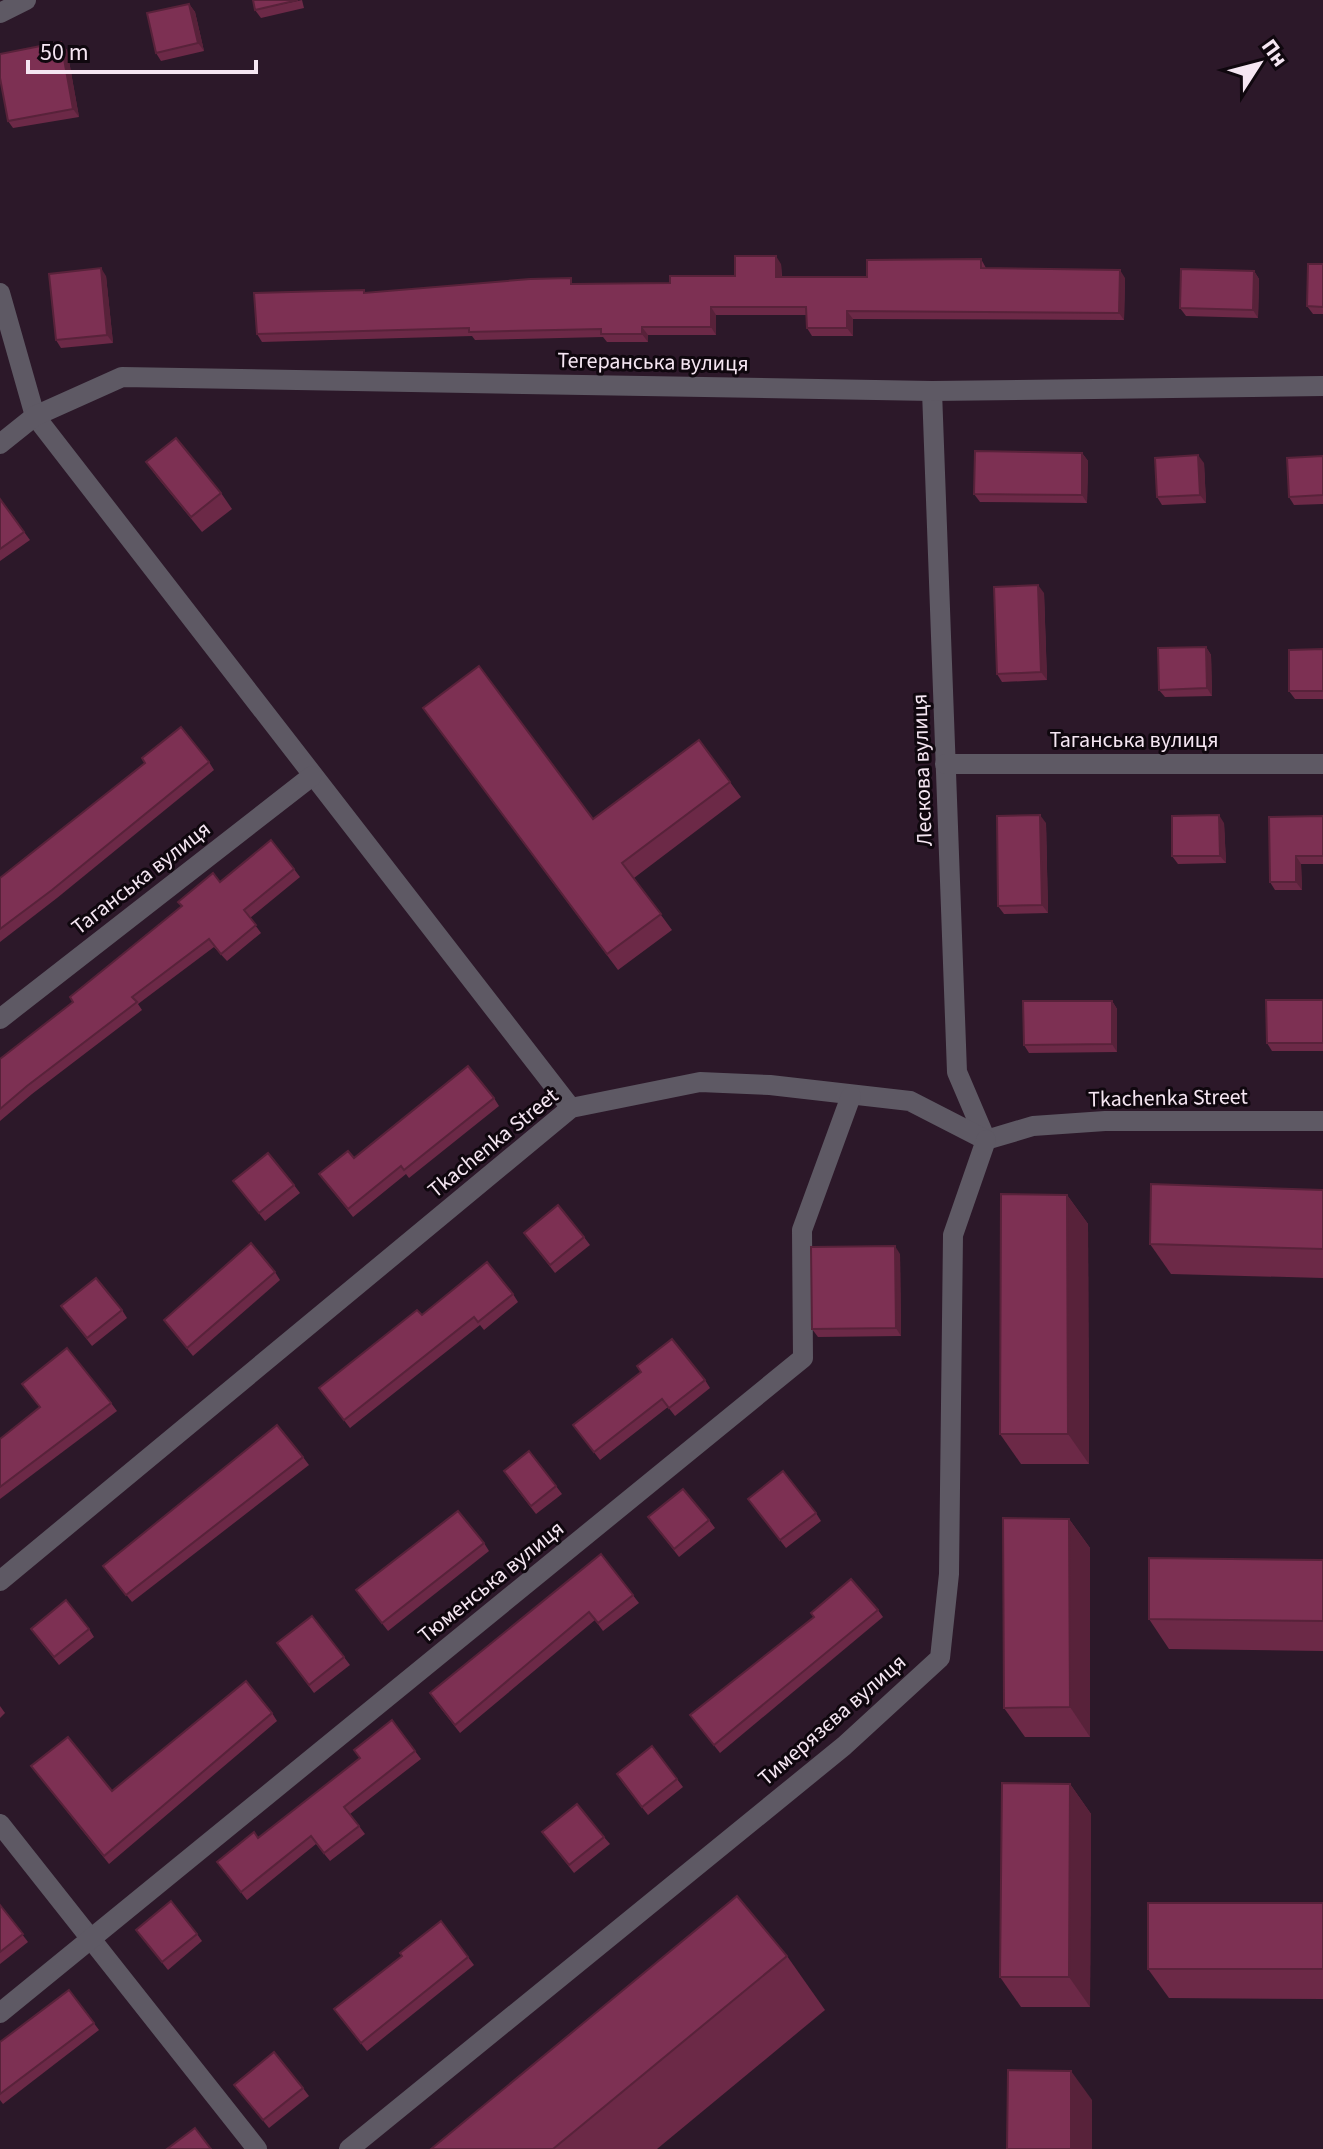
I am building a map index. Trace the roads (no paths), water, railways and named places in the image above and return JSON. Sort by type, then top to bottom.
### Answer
[{"type":"street","points":[[0,13],[26,0]]},
{"type":"street","points":[[0,293],[35,416],[571,1108]]},
{"type":"street","name":"Тегеранська вулиця","points":[[0,444],[35,416],[122,377],[932,391],[1323,386]]},
{"type":"street","name":"Лескова вулиця","points":[[932,391],[957,1072],[986,1140]]},
{"type":"street","name":"Таганська вулиця","points":[[945,764],[1323,764]]},
{"type":"street","name":"Таганська вулиця","points":[[0,1019],[312,776]]},
{"type":"street","name":"Tkachenka Street","points":[[0,1581],[571,1108],[700,1082],[770,1085],[910,1101],[986,1140],[1033,1126],[1091,1122],[1323,1121]]},
{"type":"street","name":"Тюменська вулиця","points":[[0,2013],[803,1358],[802,1230],[851,1096]]},
{"type":"street","name":"Тимерязєва вулиця","points":[[349,2149],[844,1746],[940,1658],[949,1574],[953,1235],[986,1140]]},
{"type":"street","points":[[0,1824],[257,2149]]}]
